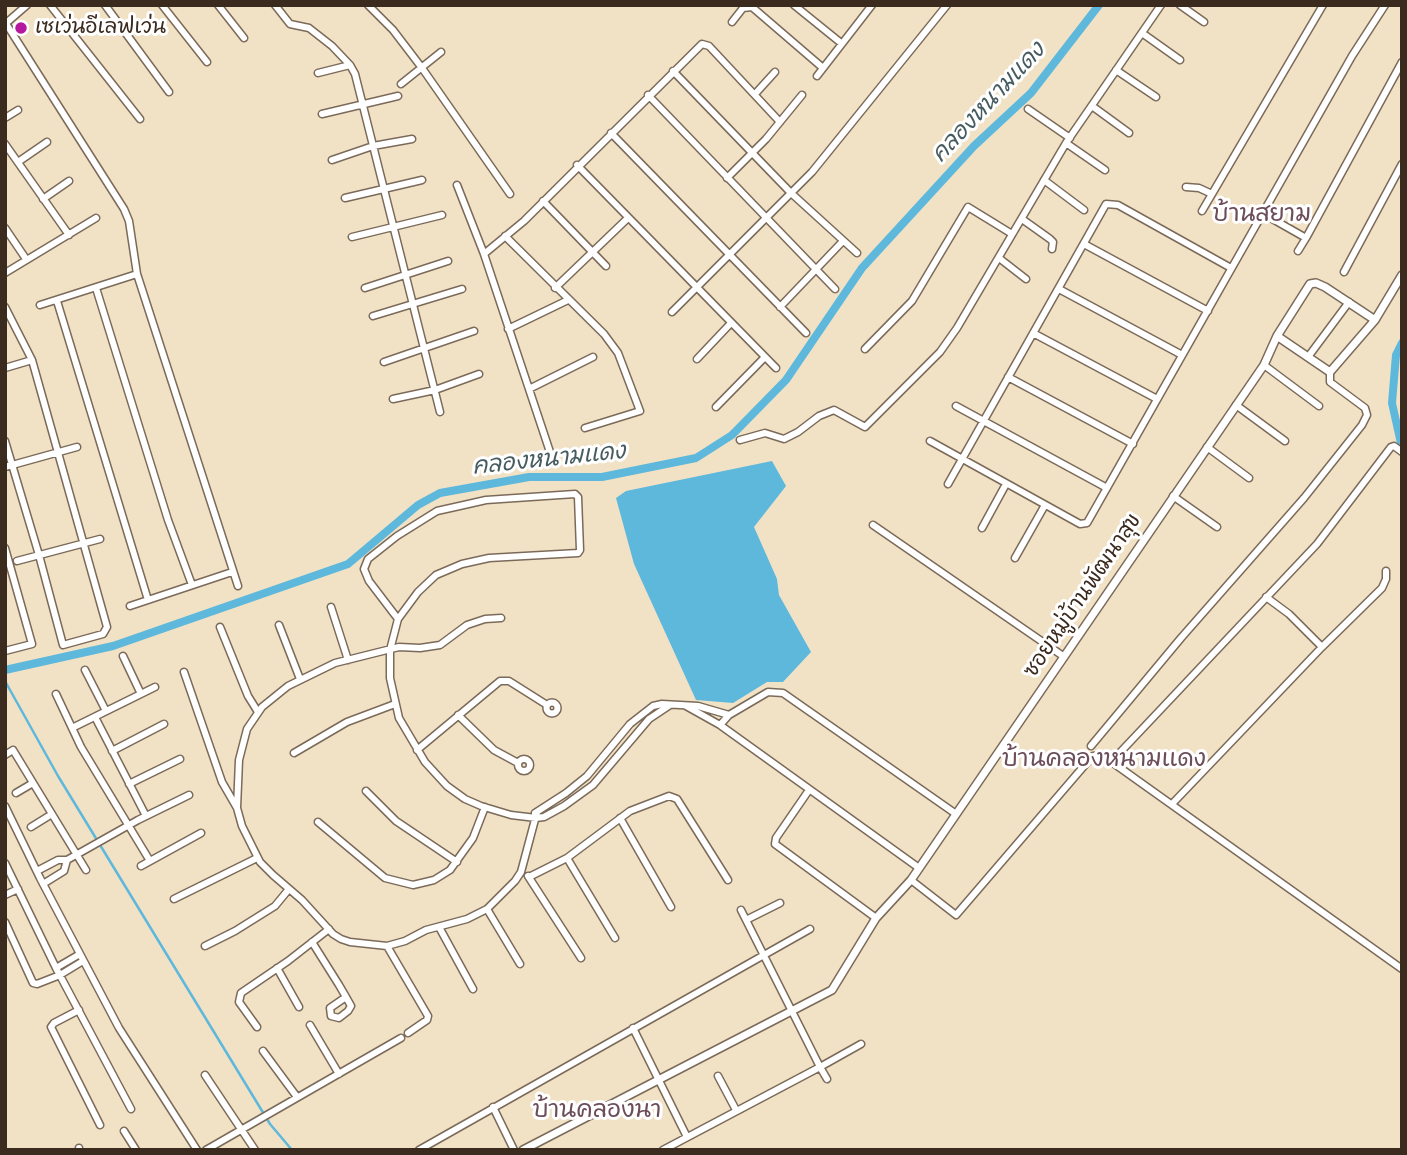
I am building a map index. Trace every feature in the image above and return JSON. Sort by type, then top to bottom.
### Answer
[{"type":"street","points":[[27,5],[6,23],[124,209],[133,240],[137,274],[238,586]]},
{"type":"street","points":[[50,5],[140,119]]},
{"type":"street","points":[[106,5],[169,92]]},
{"type":"street","points":[[162,5],[206,62]]},
{"type":"street","points":[[218,5],[244,38]]},
{"type":"street","points":[[275,5],[290,24],[309,28],[350,65],[363,106],[440,412]]},
{"type":"street","points":[[368,5],[393,30],[422,68],[510,194]]},
{"type":"street","points":[[794,5],[841,43]]},
{"type":"street","points":[[672,312],[791,193],[856,120],[947,5]]},
{"type":"street","points":[[740,440],[765,433],[784,439],[819,416],[834,410],[865,427],[944,347],[1068,141],[1161,5]]},
{"type":"street","points":[[1180,5],[1204,22]]},
{"type":"street","points":[[1202,211],[1323,5]]},
{"type":"street","points":[[930,441],[1045,506],[1084,524],[1089,520],[1352,55],[1385,5]]},
{"type":"street","points":[[817,76],[869,6]]},
{"type":"street","points":[[732,22],[743,8],[752,7],[823,68]]},
{"type":"street","points":[[1142,33],[1180,60]]},
{"type":"street","points":[[484,254],[543,201],[698,47],[705,44],[780,122]]},
{"type":"street","points":[[401,84],[441,52]]},
{"type":"street","points":[[1298,251],[1402,62]]},
{"type":"street","points":[[317,73],[350,65]]},
{"type":"street","points":[[1116,70],[1156,97]]},
{"type":"street","points":[[673,71],[791,193],[857,253]]},
{"type":"street","points":[[755,94],[775,72]]},
{"type":"street","points":[[648,95],[835,289]]},
{"type":"street","points":[[322,114],[398,96]]},
{"type":"street","points":[[727,178],[802,96]]},
{"type":"street","points":[[1092,106],[1129,133]]},
{"type":"street","points":[[1028,109],[1105,170]]},
{"type":"street","points":[[5,118],[18,110]]},
{"type":"street","points":[[611,133],[806,333]]},
{"type":"street","points":[[332,160],[373,146],[412,139]]},
{"type":"street","points":[[5,161],[16,159],[47,142]]},
{"type":"street","points":[[5,144],[69,235]]},
{"type":"street","points":[[1344,272],[1402,164]]},
{"type":"street","points":[[577,165],[776,368]]},
{"type":"street","points":[[345,198],[422,180]]},
{"type":"street","points":[[1044,180],[1083,210]]},
{"type":"street","points":[[43,199],[69,181]]},
{"type":"street","points":[[457,185],[484,254],[553,461]]},
{"type":"street","points":[[1186,187],[1199,188],[1212,194]]},
{"type":"street","points":[[543,201],[606,266]]},
{"type":"street","points":[[948,484],[1104,205],[1113,203],[1231,268]]},
{"type":"street","points":[[865,349],[912,301],[968,207],[1013,234]]},
{"type":"street","points":[[1262,214],[1306,238]]},
{"type":"street","points":[[352,237],[442,215]]},
{"type":"street","points":[[5,273],[96,218]]},
{"type":"street","points":[[555,288],[628,218]]},
{"type":"street","points":[[1022,219],[1050,239],[1053,242],[1052,249]]},
{"type":"street","points":[[5,229],[26,259]]},
{"type":"street","points":[[505,236],[614,345],[640,407],[639,412],[585,428]]},
{"type":"street","points":[[780,307],[843,241]]},
{"type":"street","points":[[1084,244],[1208,310]]},
{"type":"street","points":[[999,258],[1027,279]]},
{"type":"street","points":[[365,288],[448,261]]},
{"type":"street","points":[[40,305],[137,274]]},
{"type":"street","points":[[1091,746],[1304,498],[1362,425],[1367,415],[1365,408],[1330,382],[1330,372],[1376,320],[1402,275]]},
{"type":"street","name":"ซอยหมู่บ้านพัฒนาสุข","points":[[523,1150],[832,990],[876,918],[911,880],[1237,406],[1310,285],[1322,285],[1376,320]]},
{"type":"street","points":[[96,288],[168,520],[192,586]]},
{"type":"street","points":[[373,316],[462,289]]},
{"type":"street","points":[[1059,289],[1182,355]]},
{"type":"street","points":[[508,329],[568,300]]},
{"type":"street","points":[[57,301],[148,600]]},
{"type":"street","points":[[1308,357],[1349,302]]},
{"type":"street","points":[[5,307],[32,360],[85,542],[107,627],[103,634],[63,645],[39,555],[9,466],[5,442]]},
{"type":"street","points":[[696,359],[731,323]]},
{"type":"street","points":[[384,362],[474,331]]},
{"type":"street","points":[[1033,333],[1157,399]]},
{"type":"street","points":[[1277,336],[1330,372]]},
{"type":"street","points":[[529,389],[593,357]]},
{"type":"street","points":[[716,407],[765,358]]},
{"type":"street","points":[[5,369],[32,360]]},
{"type":"street","points":[[1264,365],[1319,406]]},
{"type":"street","points":[[393,400],[435,390],[480,374]]},
{"type":"street","points":[[1008,377],[1133,443]]},
{"type":"street","points":[[956,406],[1107,488]]},
{"type":"street","points":[[1237,406],[1285,441]]},
{"type":"street","points":[[1111,762],[1317,544],[1389,449],[1394,446],[1402,452]]},
{"type":"street","points":[[9,466],[77,447]]},
{"type":"street","points":[[1207,448],[1249,478]]},
{"type":"street","points":[[982,528],[1006,484]]},
{"type":"street","points":[[398,619],[363,569],[368,559],[397,536],[438,511],[455,507],[498,499],[570,493],[577,495],[578,553],[489,558],[462,564],[436,575],[418,592],[398,619],[390,650],[390,678],[395,704],[408,735],[432,772],[465,799],[511,815],[544,817],[587,790],[649,719],[670,705]]},
{"type":"street","points":[[1173,497],[1217,527]]},
{"type":"street","points":[[1015,558],[1045,506]]},
{"type":"street","points":[[873,526],[1063,656]]},
{"type":"street","points":[[17,561],[100,539]]},
{"type":"street","points":[[5,548],[32,644],[5,651]]},
{"type":"street","points":[[1172,804],[1382,588],[1386,571]]},
{"type":"street","points":[[130,606],[232,572]]},
{"type":"street","points":[[1266,597],[1289,614],[1322,647]]},
{"type":"street","points":[[331,607],[348,660]]},
{"type":"street","points":[[237,808],[242,742],[258,712],[277,694],[321,669],[390,650],[440,645],[467,625],[501,618]]},
{"type":"street","points":[[279,625],[300,679]]},
{"type":"street","points":[[220,627],[248,696],[258,712]]},
{"type":"street","points":[[123,656],[141,694]]},
{"type":"street","points":[[85,670],[106,711]]},
{"type":"street","points":[[184,672],[222,782],[237,808],[257,858],[341,939],[387,946],[467,919],[487,909],[515,881],[522,869],[532,816],[587,776],[637,716],[653,706],[670,705],[698,706],[729,715]]},
{"type":"street","points":[[417,750],[503,680],[547,705]]},
{"type":"street","points":[[72,728],[155,687]]},
{"type":"street","points":[[720,725],[729,715],[768,692],[783,693],[956,814]]},
{"type":"street","points":[[56,694],[72,728],[150,862]]},
{"type":"street","points":[[294,752],[347,722],[395,704]]},
{"type":"street","points":[[687,706],[720,725],[919,868]]},
{"type":"street","points":[[458,715],[494,750],[518,763]]},
{"type":"street","points":[[95,717],[146,816]]},
{"type":"street","points":[[112,751],[164,724]]},
{"type":"street","points":[[5,755],[13,750],[86,870]]},
{"type":"street","points":[[911,880],[956,915],[1090,759],[1102,755],[1402,969]]},
{"type":"street","points":[[129,784],[180,759]]},
{"type":"street","points":[[16,793],[33,783]]},
{"type":"street","points":[[809,790],[776,838],[775,844],[876,918]]},
{"type":"street","points":[[366,791],[396,821],[457,862]]},
{"type":"street","points":[[37,871],[58,860],[67,860],[189,795]]},
{"type":"street","points":[[529,877],[567,859],[620,818],[649,802],[674,797],[691,819],[728,880]]},
{"type":"street","points":[[5,806],[118,1028],[197,1150]]},
{"type":"street","points":[[318,822],[376,872],[391,881],[422,884],[443,876],[457,862],[473,838],[485,807]]},
{"type":"street","points":[[32,827],[52,814]]},
{"type":"street","points":[[620,818],[671,907]]},
{"type":"street","points":[[141,866],[201,833]]},
{"type":"street","points":[[174,900],[257,858]]},
{"type":"street","points":[[567,859],[615,938]]},
{"type":"street","points":[[43,884],[64,870],[67,860]]},
{"type":"street","points":[[5,863],[131,1109]]},
{"type":"street","points":[[522,869],[581,958]]},
{"type":"street","points":[[205,946],[275,906],[289,888]]},
{"type":"street","points":[[5,895],[18,889]]},
{"type":"street","points":[[746,920],[780,903]]},
{"type":"street","points":[[487,909],[520,964]]},
{"type":"street","points":[[741,910],[827,1079]]},
{"type":"street","points":[[5,922],[33,983],[37,984],[58,971],[79,954]]},
{"type":"street","points":[[439,927],[473,989]]},
{"type":"street","points":[[257,1027],[239,1002],[244,989],[329,929]]},
{"type":"street","points":[[419,1150],[810,929]]},
{"type":"street","points":[[312,942],[346,997]]},
{"type":"street","points":[[387,946],[428,1016],[427,1020],[408,1033]]},
{"type":"street","points":[[58,971],[83,961]]},
{"type":"street","points":[[277,968],[299,1007]]},
{"type":"street","points":[[79,1010],[51,1027],[100,1125]]},
{"type":"street","points":[[310,1025],[339,1074]]},
{"type":"street","points":[[633,1028],[687,1137]]},
{"type":"street","points":[[206,1150],[401,1038]]},
{"type":"street","points":[[663,1150],[861,1044]]},
{"type":"street","points":[[263,1051],[297,1097]]},
{"type":"street","points":[[205,1076],[255,1150]]},
{"type":"street","points":[[719,1076],[736,1110]]},
{"type":"street","points":[[493,1107],[514,1150]]},
{"type":"street","points":[[124,1131],[136,1150]]},
{"type":"water","points":[[772,461],[786,486],[754,527],[777,579],[779,595],[811,652],[783,682],[767,682],[733,703],[696,700],[634,564],[616,498],[626,491]]},
{"type":"waterway","name":"คลองหนามแดง","points":[[5,670],[113,646],[348,564],[418,505],[440,493],[529,477],[602,477],[696,458],[732,435],[786,380],[862,268],[974,146],[1031,93],[1099,5]]},
{"type":"waterway","points":[[1402,343],[1396,355],[1392,403],[1402,448]]},
{"type":"waterway","points":[[5,681],[58,776],[270,1124],[292,1150]]},
{"type":"place","name":"เซเว่นอีเลฟเว่น","points":[[21,28]]},
{"type":"district","name":"บ้านสยาม","points":[[1262,215]]},
{"type":"district","name":"บ้านคลองหนามแดง","points":[[1104,760]]},
{"type":"district","name":"บ้านคลองนา","points":[[597,1111]]}]
